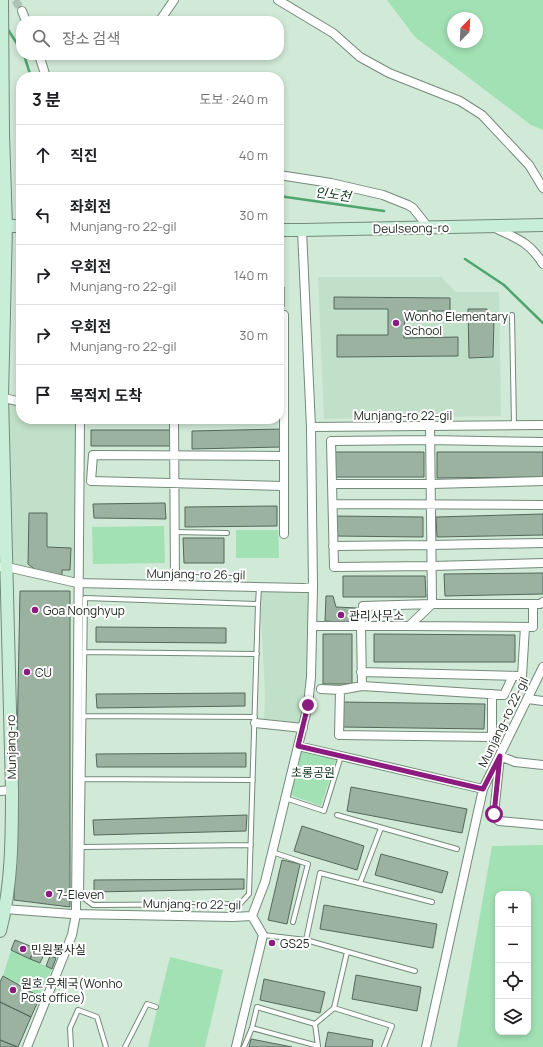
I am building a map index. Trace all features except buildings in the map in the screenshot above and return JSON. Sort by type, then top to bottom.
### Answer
[{"type":"street","name":"Munjang-ro","points":[[0,931],[8,887],[12,837],[12,790],[4,567],[1,397],[3,226],[1,134],[2,0]]},
{"type":"street","points":[[163,16],[174,0]]},
{"type":"street","points":[[278,0],[333,33],[360,57],[389,73],[460,101],[482,115],[529,165],[543,188]]},
{"type":"street","points":[[22,11],[24,16]]},
{"type":"street","points":[[41,60],[44,72]]},
{"type":"street","points":[[284,176],[331,183],[383,195],[413,208],[428,227]]},
{"type":"street","name":"Deulseong-ro","points":[[284,230],[543,225]]},
{"type":"street","points":[[3,226],[16,226]]},
{"type":"street","points":[[490,226],[523,241],[537,254],[543,264]]},
{"type":"street","name":"Munjang-ro 22-gil","points":[[4,909],[76,914],[233,917],[252,916],[265,882],[303,728],[308,705],[311,677],[313,587],[311,427],[302,230]]},
{"type":"street","points":[[1,397],[16,401]]},
{"type":"street","points":[[27,1047],[72,935],[76,914],[80,424]]},
{"type":"street","points":[[174,424],[175,586]]},
{"type":"street","points":[[283,424],[284,534]]},
{"type":"street","name":"Munjang-ro 22-gil","points":[[311,427],[543,425]]},
{"type":"street","points":[[409,626],[432,604],[430,426]]},
{"type":"street","points":[[543,442],[430,440],[331,441],[334,567],[543,563]]},
{"type":"street","points":[[284,456],[93,455],[91,481],[284,486]]},
{"type":"street","points":[[332,484],[431,484],[543,481]]},
{"type":"street","points":[[333,504],[543,505]]},
{"type":"street","points":[[333,546],[543,543]]},
{"type":"street","name":"Munjang-ro 26-gil","points":[[4,567],[79,583],[175,586],[313,587]]},
{"type":"street","points":[[362,686],[361,626],[363,606],[432,604],[540,604],[543,602]]},
{"type":"street","points":[[312,626],[533,627],[534,604]]},
{"type":"street","points":[[361,672],[522,676],[524,627]]},
{"type":"street","name":"Munjang-ro 22-gil","points":[[426,1047],[483,789],[543,667]]},
{"type":"street","points":[[321,689],[340,690],[362,686],[504,695],[513,676]]},
{"type":"street","points":[[340,690],[340,734],[492,737],[492,694]]},
{"type":"street","points":[[528,699],[543,701]]},
{"type":"street","points":[[255,720],[303,728]]},
{"type":"street","points":[[298,746],[483,789]]},
{"type":"street","points":[[543,765],[515,762],[500,756],[494,814],[498,822],[543,825]]},
{"type":"street","points":[[0,791],[12,790]]},
{"type":"street","points":[[236,1047],[263,935],[252,916]]},
{"type":"lane","points":[[512,315],[514,426]]},
{"type":"lane","points":[[175,532],[227,533]]},
{"type":"lane","points":[[258,604],[85,598],[81,896],[93,905],[240,904],[249,894],[259,587]]},
{"type":"lane","points":[[84,652],[257,654]]},
{"type":"lane","points":[[83,716],[255,720]]},
{"type":"lane","points":[[285,798],[324,811],[341,756]]},
{"type":"lane","points":[[82,779],[253,780]]},
{"type":"lane","points":[[337,816],[457,849]]},
{"type":"lane","points":[[360,883],[380,828]]},
{"type":"lane","points":[[82,847],[251,845]]},
{"type":"lane","points":[[272,852],[308,864],[293,922]]},
{"type":"lane","points":[[306,940],[320,873],[432,902]]},
{"type":"lane","points":[[263,935],[306,940],[415,972]]},
{"type":"lane","points":[[315,1024],[334,1008],[347,952]]},
{"type":"lane","points":[[125,1047],[147,1004],[156,1007]]},
{"type":"lane","points":[[244,1047],[252,1028],[258,1007],[315,1024]]},
{"type":"lane","points":[[334,1008],[392,1026],[384,1047]]},
{"type":"lane","points":[[71,1047],[70,1028],[78,1010],[96,1017],[106,1047]]},
{"type":"lane","points":[[252,1028],[318,1046],[315,1024]]},
{"type":"shaded area","points":[[318,277],[441,277],[456,292],[499,292],[501,416],[324,419]]},
{"type":"shaded area","points":[[0,397],[16,401],[16,424],[80,424],[79,583],[0,567]]},
{"type":"shaded area","points":[[259,587],[313,587],[311,677],[303,728],[264,724],[265,694]]},
{"type":"green space","points":[[387,0],[543,0],[543,130],[531,125],[415,37]]},
{"type":"green space","points":[[164,526],[165,563],[93,564],[92,527]]},
{"type":"green space","points":[[236,530],[278,530],[279,558],[236,558]]},
{"type":"green space","name":"초롱공원","points":[[301,750],[336,760],[321,806],[290,795]]},
{"type":"green space","points":[[543,845],[543,1047],[457,1047],[492,846]]},
{"type":"green space","points":[[11,950],[52,969],[39,997],[3,976]]},
{"type":"green space","points":[[170,957],[223,970],[205,1047],[148,1047]]},
{"type":"waterway","name":"인노천","points":[[7,28],[16,42]]},
{"type":"waterway","name":"인노천","points":[[26,60],[29,72]]},
{"type":"waterway","name":"인노천","points":[[284,197],[384,211]]},
{"type":"waterway","name":"인노천","points":[[465,259],[504,285],[543,323]]},
{"type":"tunnel","points":[[15,0],[22,11]]},
{"type":"place","name":"Wonho Elementary School","points":[[396,323]]},
{"type":"place","name":"Goa Nonghyup","points":[[35,610]]},
{"type":"place","name":"관리사무소","points":[[341,615]]},
{"type":"place","name":"CU","points":[[27,672]]},
{"type":"place","name":"7-Eleven","points":[[49,894]]},
{"type":"place","name":"GS25","points":[[272,943]]},
{"type":"place","name":"민원봉사실","points":[[23,949]]},
{"type":"place","name":"원호 우체국(Wonho Post office)","points":[[13,990]]},
{"type":"route","points":[[308,705],[298,746],[483,789],[500,756],[494,814]]}]
